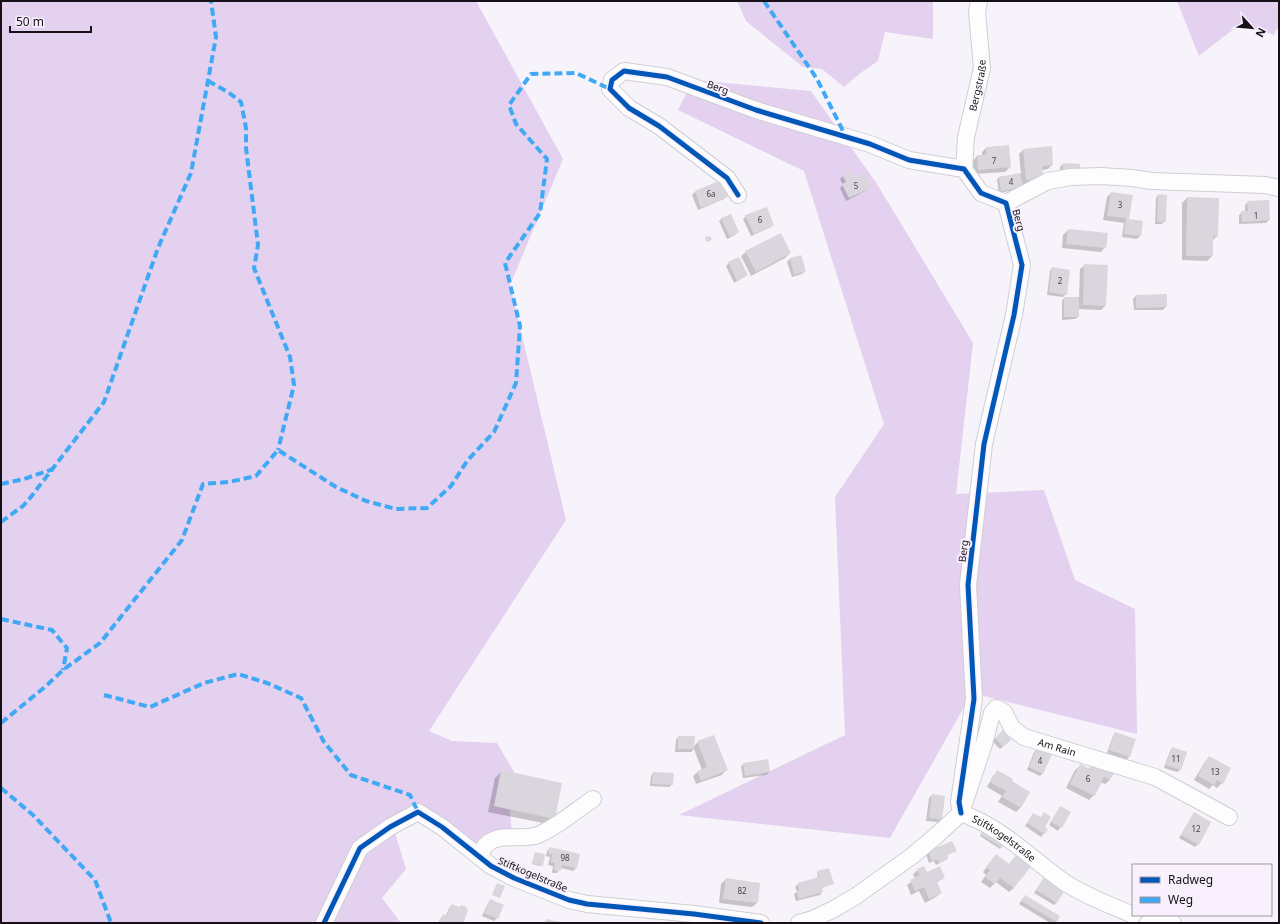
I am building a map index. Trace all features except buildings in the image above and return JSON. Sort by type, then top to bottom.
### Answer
[{"type":"street","name":"Bergstraße","points":[[964,169],[966,137],[982,68],[977,12],[979,1]]},
{"type":"street","name":"Berg","points":[[738,195],[727,178],[659,126],[629,108],[610,89],[612,80],[624,71],[667,77],[756,110],[870,144],[909,160],[964,169],[981,192],[1006,203],[1022,265],[1014,316],[984,444],[968,586],[974,699],[959,802],[961,812]]},
{"type":"street","points":[[1006,203],[1048,181],[1071,177],[1100,176],[1152,181],[1266,185],[1279,188]]},
{"type":"street","name":"Am Rain","points":[[961,812],[984,744],[992,713],[996,708],[1004,712],[1012,728],[1024,737],[1155,777],[1229,817]]},
{"type":"street","points":[[479,857],[486,844],[493,840],[500,838],[527,838],[537,835],[549,829],[592,800]]},
{"type":"street","name":"Stiftkogelstraße","points":[[324,923],[360,848],[390,827],[418,812],[442,827],[491,866],[514,878],[569,900],[587,904],[693,918],[761,923]]},
{"type":"street","name":"Stiftkogelstraße","points":[[799,923],[813,919],[856,896],[912,856],[961,812],[990,825],[1082,893],[1132,915]]},
{"type":"street","name":"Stiftkogelstraße","points":[[1135,916],[1148,923],[1173,923]]},
{"type":"shaded area","points":[[1,1],[476,1],[563,159],[510,285],[566,520],[429,731],[452,741],[497,743],[520,782],[509,805],[512,831],[477,851],[422,808],[392,823],[406,869],[382,898],[401,923],[1,923]]},
{"type":"shaded area","points":[[737,1],[933,1],[933,39],[885,32],[878,61],[859,74],[844,87],[822,69],[803,67],[746,21]]},
{"type":"shaded area","points":[[1177,1],[1279,1],[1279,25],[1274,35],[1240,24],[1199,56]]},
{"type":"shaded area","points":[[693,80],[811,91],[877,184],[973,343],[956,494],[1044,490],[1075,580],[1135,609],[1137,734],[972,693],[890,838],[679,815],[845,735],[835,497],[884,424],[804,171],[678,110]]},
{"type":"marked path","points":[[1,522],[23,506],[30,498],[104,402],[158,248],[191,173],[216,37],[211,1]]},
{"type":"marked path","points":[[764,1],[817,79],[846,137]]},
{"type":"marked path","points":[[1,723],[63,670],[100,643],[182,540],[203,484],[229,482],[256,476],[278,450],[336,487],[366,501],[396,509],[427,508],[451,486],[467,461],[494,432],[516,383],[520,326],[505,263],[540,213],[547,159],[516,124],[509,105],[531,74],[576,73],[610,89]]},
{"type":"marked path","points":[[208,81],[228,92],[241,102],[246,128],[246,148],[258,245],[254,268],[290,357],[294,385],[278,450]]},
{"type":"marked path","points":[[1,484],[24,479],[53,469]]},
{"type":"marked path","points":[[1,619],[52,630],[67,648],[63,670]]},
{"type":"marked path","points":[[104,695],[150,707],[204,683],[238,674],[267,683],[301,698],[324,742],[351,775],[410,795],[418,812]]},
{"type":"marked path","points":[[1,788],[33,815],[95,880],[111,923]]},
{"type":"cycle path","points":[[738,195],[727,178],[659,126],[629,108],[610,89],[612,80],[624,71],[667,77],[756,110],[870,144],[909,160],[964,169],[981,193],[1006,203],[1022,265],[1014,315],[984,444],[968,585],[974,699],[959,802],[961,813]]},
{"type":"cycle path","points":[[324,923],[360,848],[390,827],[418,812],[442,827],[491,866],[514,878],[569,900],[587,904],[694,914],[761,923]]}]
